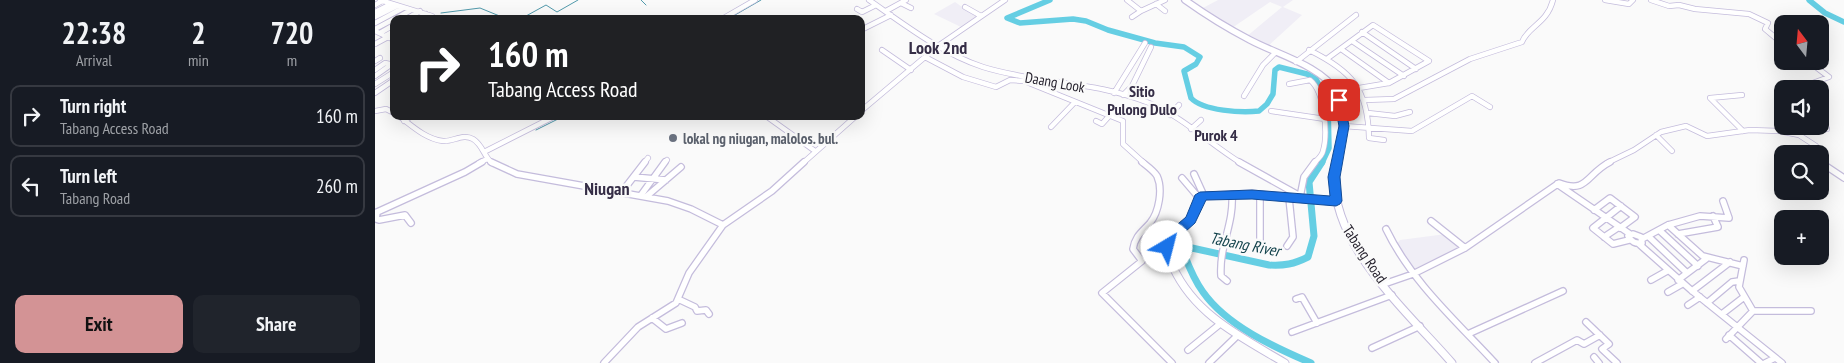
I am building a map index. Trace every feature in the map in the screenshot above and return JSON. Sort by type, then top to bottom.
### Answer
[{"type":"main road","name":"Tabang Road","points":[[1185,0],[1226,29],[1318,73],[1332,84],[1339,100],[1344,126],[1334,177],[1336,201],[1341,218],[1351,238],[1393,295],[1452,363]]},
{"type":"main road","points":[[1285,363],[1221,324],[1195,303],[1182,288],[1173,268],[1167,247],[1169,238],[1192,217],[1202,197],[1232,194],[1300,197],[1309,200],[1336,201]]},
{"type":"street","points":[[375,5],[381,0],[420,11],[426,15]]},
{"type":"street","points":[[728,15],[755,0]]},
{"type":"street","name":"Daang Look","points":[[869,0],[938,46],[969,63],[1026,79],[1114,93],[1150,103],[1255,173],[1300,197]]},
{"type":"street","points":[[886,11],[906,0]]},
{"type":"street","points":[[865,108],[938,46],[1005,0]]},
{"type":"street","points":[[1127,0],[1141,11]]},
{"type":"street","points":[[1132,17],[1165,0]]},
{"type":"street","points":[[1365,100],[1394,99],[1470,59],[1522,42],[1525,34],[1535,29],[1551,8],[1553,0]]},
{"type":"street","points":[[1605,0],[1629,4],[1633,0]]},
{"type":"street","points":[[1651,0],[1669,6],[1679,5],[1689,8],[1749,14],[1767,22],[1769,24],[1765,29],[1774,36]]},
{"type":"street","points":[[375,12],[391,2]]},
{"type":"street","points":[[901,3],[911,8]]},
{"type":"street","points":[[1156,4],[1165,11]]},
{"type":"street","points":[[857,10],[862,12],[877,5]]},
{"type":"street","points":[[375,18],[397,6]]},
{"type":"street","points":[[965,7],[981,16]]},
{"type":"street","points":[[390,15],[404,8]]},
{"type":"street","points":[[402,15],[411,10]]},
{"type":"street","points":[[413,15],[420,11]]},
{"type":"street","points":[[375,23],[390,15]]},
{"type":"street","points":[[865,28],[891,15]]},
{"type":"street","points":[[1296,62],[1356,15]]},
{"type":"street","points":[[383,46],[376,42],[380,33],[390,23]]},
{"type":"street","points":[[1328,58],[1373,25],[1429,62],[1389,83],[1359,88]]},
{"type":"street","points":[[1362,32],[1416,69]]},
{"type":"street","points":[[1351,41],[1404,76]]},
{"type":"street","points":[[1114,93],[1145,44]]},
{"type":"street","points":[[1123,95],[1132,86],[1151,47]]},
{"type":"street","points":[[1341,49],[1389,83]]},
{"type":"street","points":[[882,50],[911,70]]},
{"type":"street","points":[[1309,50],[1328,58],[1348,72],[1365,100],[1370,139],[1384,140]]},
{"type":"street","points":[[1244,96],[1263,65],[1275,53]]},
{"type":"street","points":[[925,57],[963,77],[996,87],[1011,80],[1026,79],[1075,102],[1111,114],[1123,121],[1123,144],[1156,175],[1159,180],[1158,199],[1155,216],[1135,235],[1133,249],[1141,257],[1140,263],[1102,293],[1135,329],[1173,363]]},
{"type":"street","points":[[375,61],[380,58]]},
{"type":"street","points":[[375,70],[385,62],[390,63]]},
{"type":"street","points":[[375,76],[390,66]]},
{"type":"street","points":[[1820,80],[1829,76],[1821,70]]},
{"type":"street","points":[[375,84],[390,74]]},
{"type":"street","points":[[381,80],[390,84]]},
{"type":"street","points":[[1289,84],[1309,80],[1313,82],[1322,103],[1325,119],[1323,154],[1313,162],[1304,176],[1300,197]]},
{"type":"street","points":[[375,93],[390,85]]},
{"type":"street","points":[[1742,95],[1711,98],[1743,131]]},
{"type":"street","points":[[1344,126],[1405,131],[1416,129],[1472,96],[1490,107]]},
{"type":"street","points":[[1051,127],[1075,102]]},
{"type":"street","points":[[1170,115],[1179,105]]},
{"type":"street","points":[[375,111],[386,109],[390,111]]},
{"type":"street","points":[[1271,111],[1325,119]]},
{"type":"street","points":[[1368,113],[1395,116],[1410,112]]},
{"type":"street","points":[[1096,121],[1102,124],[1111,114]]},
{"type":"street","points":[[484,152],[547,120]]},
{"type":"street","points":[[772,120],[815,151]]},
{"type":"street","points":[[604,363],[625,338],[678,299],[689,273],[723,225],[772,191],[851,120]]},
{"type":"street","points":[[1191,129],[1201,120]]},
{"type":"street","points":[[404,121],[413,128],[442,140],[472,138],[477,142],[487,159],[517,174],[644,196],[691,209],[723,225]]},
{"type":"street","points":[[1385,284],[1413,274],[1465,248],[1556,184],[1572,188],[1579,187],[1602,166],[1634,150],[1661,132],[1686,126],[1705,136],[1743,131],[1774,131]]},
{"type":"street","points":[[1656,135],[1672,151]]},
{"type":"street","points":[[1796,135],[1814,145]]},
{"type":"street","points":[[621,193],[648,158]]},
{"type":"street","points":[[411,223],[405,215],[379,220],[376,219],[376,213],[465,172],[487,159]]},
{"type":"street","points":[[644,196],[653,178],[667,160]]},
{"type":"street","points":[[644,196],[681,167]]},
{"type":"street","points":[[1829,168],[1844,178]]},
{"type":"street","points":[[1194,174],[1202,197]]},
{"type":"street","points":[[634,177],[666,180]]},
{"type":"street","points":[[1182,178],[1202,197]]},
{"type":"street","points":[[1556,184],[1619,227],[1629,237],[1643,240],[1667,271],[1782,363]]},
{"type":"street","points":[[1227,281],[1221,276],[1220,258],[1233,212],[1232,194]]},
{"type":"street","points":[[1261,195],[1261,252]]},
{"type":"street","points":[[1287,246],[1293,237],[1289,198]]},
{"type":"street","points":[[1594,210],[1610,198],[1635,217],[1604,238]]},
{"type":"street","points":[[1643,240],[1668,225],[1700,216],[1729,218],[1723,202]]},
{"type":"street","points":[[1621,206],[1593,228],[1613,244],[1637,235],[1687,274]]},
{"type":"street","points":[[1678,234],[1708,227],[1719,227],[1713,216]]},
{"type":"street","points":[[1431,221],[1465,248]]},
{"type":"street","points":[[1667,292],[1706,259],[1668,225]]},
{"type":"street","points":[[1386,229],[1396,250],[1413,274],[1495,363]]},
{"type":"street","points":[[1659,230],[1698,266]]},
{"type":"street","points":[[1703,256],[1729,262],[1744,263],[1739,281],[1744,297],[1753,311]]},
{"type":"street","points":[[1692,291],[1729,262]]},
{"type":"street","points":[[1651,280],[1667,271]]},
{"type":"street","points":[[1707,303],[1732,282],[1739,281]]},
{"type":"street","points":[[1468,334],[1563,291]]},
{"type":"street","points":[[1292,332],[1393,295]]},
{"type":"street","points":[[1296,299],[1302,297],[1317,323]]},
{"type":"street","points":[[1688,305],[1700,297]]},
{"type":"street","points":[[1722,314],[1744,297]]},
{"type":"street","points":[[678,299],[695,307],[697,311],[706,310],[709,314]]},
{"type":"street","points":[[1761,363],[1727,337],[1753,311],[1811,310]]},
{"type":"street","points":[[652,318],[666,329],[683,323]]},
{"type":"street","points":[[1586,322],[1609,344],[1602,349],[1617,363]]},
{"type":"street","points":[[1188,350],[1221,324]]},
{"type":"street","points":[[1372,348],[1421,325]]},
{"type":"street","points":[[1209,363],[1238,335]]},
{"type":"street","points":[[1535,363],[1577,340],[1584,344],[1600,335]]},
{"type":"street","points":[[1593,357],[1599,363]]},
{"type":"street","points":[[1765,363],[1775,358]]},
{"type":"shaded area","points":[[1218,0],[1293,0],[1283,7],[1302,15],[1267,47],[1246,37],[1282,7],[1270,2],[1232,28],[1201,9]]},
{"type":"shaded area","points":[[955,2],[978,18],[963,28],[934,14]]},
{"type":"shaded area","points":[[1446,234],[1461,249],[1414,271],[1395,246],[1400,240]]},
{"type":"waterway","points":[[528,15],[546,5],[557,12],[578,0]]},
{"type":"waterway","points":[[641,0],[646,5]]},
{"type":"waterway","points":[[735,15],[761,0]]},
{"type":"waterway","name":"Tabang River","points":[[1050,0],[1007,18],[1020,23],[1073,19],[1086,21],[1108,30],[1155,43],[1184,47],[1200,57],[1196,64],[1184,71],[1191,98],[1204,106],[1243,112],[1259,111],[1267,104],[1273,94],[1275,70],[1279,67],[1307,74],[1316,79],[1328,102],[1329,148],[1322,163]]},
{"type":"waterway","points":[[1809,0],[1825,13],[1844,22]]},
{"type":"waterway","points":[[441,13],[480,8],[497,15]]},
{"type":"waterway","points":[[536,130],[556,120]]},
{"type":"waterway","name":"Tabang River","points":[[1311,363],[1252,334],[1225,315],[1213,304],[1200,287],[1184,254],[1192,248],[1269,265],[1289,264],[1308,257],[1314,236],[1309,182],[1322,162]]},
{"type":"place","name":"lokal ng niugan, malolos. bul.","points":[[673,138]]},
{"type":"district","name":"Look 2nd","points":[[938,47]]},
{"type":"district","name":"Sitio Pulong Dulo","points":[[1142,100]]},
{"type":"district","name":"Purok 4","points":[[1216,135]]},
{"type":"district","name":"Niugan","points":[[607,188]]},
{"type":"route","points":[[1167,247],[1169,238],[1191,220],[1199,198],[1204,196],[1213,194],[1252,194],[1336,201],[1334,177],[1344,126],[1339,100]]}]
